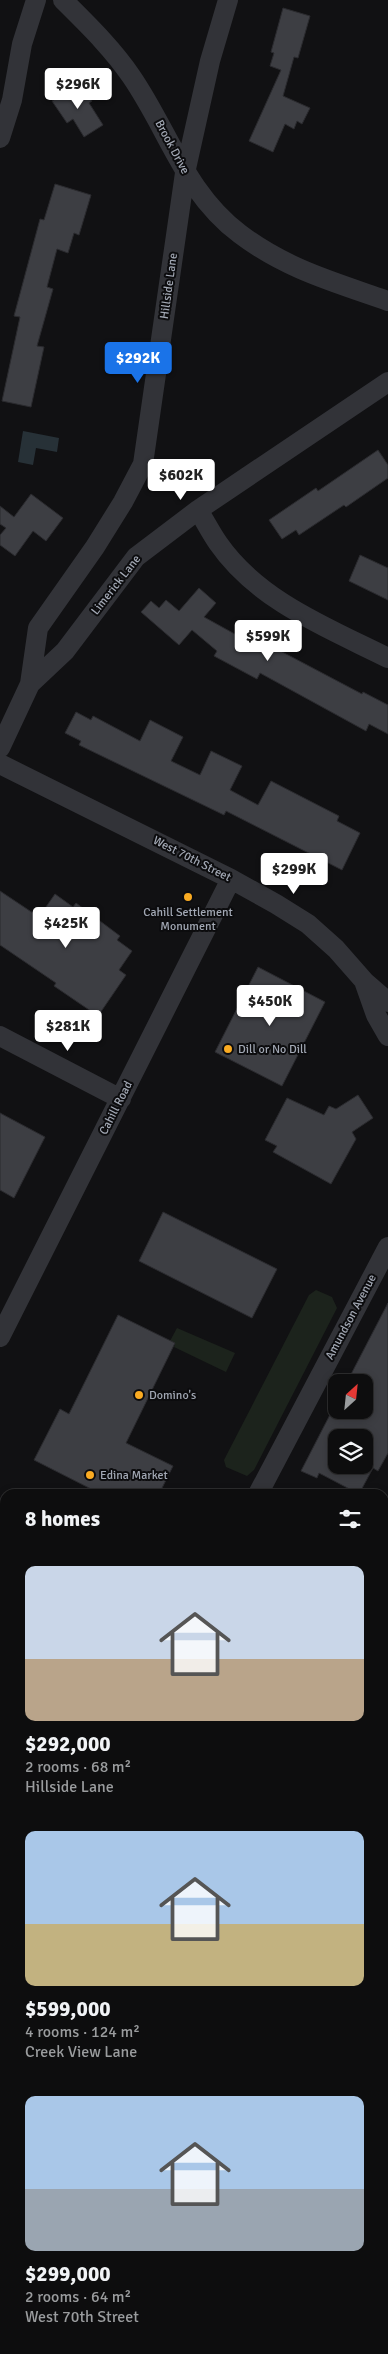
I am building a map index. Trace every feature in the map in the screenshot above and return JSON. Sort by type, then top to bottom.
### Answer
[{"type":"street","points":[[0,138],[12,100],[22,44],[36,0]]},
{"type":"street","name":"Brook Drive","points":[[63,0],[96,33],[131,75],[160,123],[185,173],[209,205],[239,234],[274,256],[311,275],[388,300]]},
{"type":"street","name":"Hillside Lane","points":[[0,748],[30,684],[38,628],[95,547],[123,502],[143,464],[185,173],[210,61],[228,0]]},
{"type":"street","name":"Limerick Lane","points":[[30,684],[65,651],[136,557],[198,510],[388,382]]},
{"type":"street","points":[[198,510],[218,544],[243,572],[273,596],[306,617],[388,658]]},
{"type":"street","name":"West 70th Street","points":[[0,764],[231,878],[308,924],[336,949],[364,982],[388,1002]]},
{"type":"street","name":"Cahill Road","points":[[0,1337],[231,878]]},
{"type":"street","name":"West 70th Street","points":[[364,982],[376,1015],[388,1036]]},
{"type":"street","points":[[0,1036],[121,1099]]},
{"type":"street","name":"Amundson Avenue","points":[[261,1489],[388,1247]]},
{"type":"shaded area","points":[[23,431],[59,438],[57,452],[36,448],[33,465],[18,462]]},
{"type":"shaded area","points":[[316,1290],[332,1297],[337,1308],[254,1470],[247,1476],[226,1467],[224,1460],[309,1295]]},
{"type":"shaded area","points":[[177,1328],[235,1353],[226,1372],[174,1347],[175,1344],[170,1341]]},
{"type":"building","points":[[283,8],[310,16],[298,58],[294,57],[283,96],[310,108],[302,124],[297,121],[294,129],[285,124],[273,152],[249,141],[281,70],[270,66],[274,53],[271,52]]},
{"type":"building","points":[[81,83],[92,101],[89,103],[103,125],[84,137],[73,119],[67,123],[52,101]]},
{"type":"building","points":[[55,184],[91,195],[79,235],[74,233],[68,253],[57,249],[47,287],[53,289],[37,346],[44,347],[31,407],[2,401],[20,317],[14,316],[40,219],[44,220]]},
{"type":"building","points":[[378,450],[388,465],[388,478],[346,507],[344,505],[299,535],[296,530],[282,539],[269,520],[316,488],[318,491]]},
{"type":"building","points":[[31,494],[63,518],[46,541],[33,531],[15,556],[0,545],[0,535],[6,528],[0,524],[0,506],[14,517]]},
{"type":"building","points":[[360,555],[388,568],[388,600],[349,581]]},
{"type":"building","points":[[199,588],[216,603],[204,617],[251,643],[254,637],[362,694],[363,692],[388,705],[388,734],[369,724],[366,731],[260,673],[257,679],[214,656],[217,651],[192,630],[179,645],[141,612],[151,601],[159,608],[166,600],[179,611]]},
{"type":"building","points":[[76,712],[91,720],[93,716],[140,741],[150,720],[183,737],[171,761],[200,775],[211,751],[242,766],[230,790],[258,805],[271,781],[339,816],[337,821],[360,833],[342,870],[226,811],[224,815],[79,745],[81,741],[65,733]]},
{"type":"building","points":[[0,891],[39,917],[55,894],[73,907],[76,903],[120,936],[117,940],[132,951],[119,970],[126,975],[98,1016],[54,986],[56,983],[0,945]]},
{"type":"building","points":[[258,967],[325,1002],[282,1086],[215,1052]]},
{"type":"building","points":[[358,1095],[373,1118],[352,1132],[356,1139],[331,1184],[273,1152],[277,1146],[265,1140],[287,1098],[324,1115],[329,1106],[336,1109]]},
{"type":"building","points":[[0,1113],[45,1137],[14,1198],[0,1190]]},
{"type":"building","points":[[163,1212],[277,1269],[252,1318],[139,1261]]},
{"type":"building","points":[[388,1303],[388,1453],[378,1471],[373,1468],[373,1429],[328,1429],[328,1474],[370,1474],[362,1489],[349,1489],[319,1473],[317,1478],[301,1471],[328,1419],[373,1419],[373,1374],[351,1374]]},
{"type":"building","points":[[118,1315],[175,1343],[126,1443],[173,1466],[162,1489],[91,1489],[34,1460],[60,1409],[69,1414]]},
{"type":"place","name":"Cahill Settlement Monument","points":[[188,897]]},
{"type":"place","name":"Dill or No Dill","points":[[228,1049]]},
{"type":"place","name":"Domino's","points":[[139,1395]]},
{"type":"place","name":"Edina Market","points":[[90,1475]]}]
